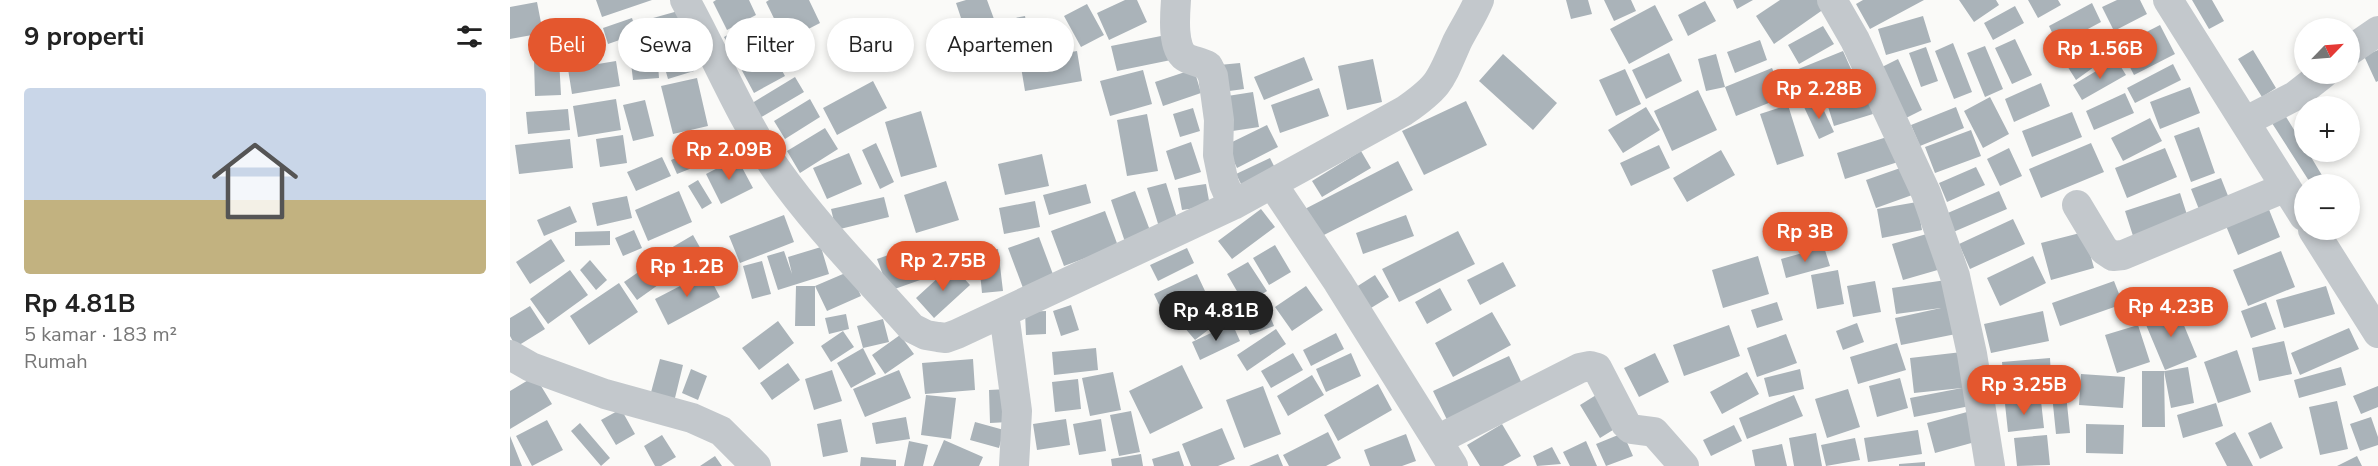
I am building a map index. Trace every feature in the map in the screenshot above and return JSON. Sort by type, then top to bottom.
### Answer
[{"type":"street","points":[[685,0],[752,130],[775,167],[805,207],[912,328],[926,335],[946,338],[1004,314],[1233,205],[1387,121],[1430,93],[1444,75],[1479,0]]},
{"type":"street","points":[[1176,0],[1175,29],[1179,48],[1185,57],[1208,66],[1213,76],[1219,120],[1218,155],[1224,184],[1233,205]]},
{"type":"street","points":[[1832,0],[1855,40],[1926,193],[1955,276],[1972,354],[1990,466]]},
{"type":"street","points":[[2168,0],[2270,108],[2286,187],[2294,200]]},
{"type":"street","points":[[2360,43],[2378,31]]},
{"type":"street","points":[[2270,108],[2307,84]]},
{"type":"street","points":[[1273,185],[1338,282],[1453,466]]},
{"type":"street","points":[[2077,205],[2104,250],[2113,256],[2123,255],[2286,187]]},
{"type":"street","points":[[2319,240],[2377,329]]},
{"type":"street","points":[[1004,314],[1017,411],[1014,466]]},
{"type":"street","points":[[510,355],[531,367],[605,394],[692,418],[721,430],[756,466]]},
{"type":"street","points":[[1437,440],[1580,368],[1590,366],[1597,369],[1626,424],[1631,429],[1654,432],[1684,466]]},
{"type":"building","points":[[596,0],[652,0],[602,17]]},
{"type":"building","points":[[716,0],[749,0],[756,15],[750,18],[725,18],[725,26],[713,2]]},
{"type":"building","points":[[769,0],[809,0],[820,23],[815,26],[815,18],[774,18],[766,2]]},
{"type":"building","points":[[966,0],[987,0],[994,18],[961,18],[956,3]]},
{"type":"building","points":[[1125,0],[1137,0],[1147,22],[1109,40],[1097,13]]},
{"type":"building","points":[[1566,0],[1588,0],[1592,14],[1571,19]]},
{"type":"building","points":[[1604,0],[1631,0],[1636,11],[1614,21]]},
{"type":"building","points":[[1733,0],[1753,0],[1737,9]]},
{"type":"building","points":[[1780,0],[1818,0],[1824,9],[1774,44],[1756,16]]},
{"type":"building","points":[[1863,0],[1924,0],[1870,29],[1856,4]]},
{"type":"building","points":[[1959,0],[1996,0],[1999,5],[1974,22]]},
{"type":"building","points":[[2028,0],[2058,0],[2061,5],[2038,18]]},
{"type":"building","points":[[2117,0],[2140,0],[2147,14],[2114,31],[2102,7]]},
{"type":"building","points":[[2192,0],[2212,0],[2224,21],[2209,29]]},
{"type":"building","points":[[1705,1],[1716,21],[1688,36],[1678,15]]},
{"type":"building","points":[[537,2],[540,18],[528,18],[528,36],[510,39],[510,7]]},
{"type":"building","points":[[2092,3],[2101,22],[2058,45],[2049,26]]},
{"type":"building","points":[[1087,4],[1104,35],[1081,47],[1074,34],[1074,18],[1064,16]]},
{"type":"building","points":[[1655,5],[1673,40],[1629,64],[1610,29]]},
{"type":"building","points":[[2015,6],[2024,23],[1993,40],[1984,23]]},
{"type":"building","points":[[678,11],[680,18],[653,18]]},
{"type":"building","points":[[1923,16],[1931,42],[1886,55],[1878,29]]},
{"type":"building","points":[[618,23],[618,41],[608,44],[606,27]]},
{"type":"building","points":[[2160,25],[2175,54],[2134,75],[2119,46]]},
{"type":"building","points":[[1823,26],[1834,44],[1799,64],[1788,45]]},
{"type":"building","points":[[2104,33],[2116,51],[2076,80],[2064,61]]},
{"type":"building","points":[[1166,35],[1171,60],[1117,71],[1111,46]]},
{"type":"building","points":[[2015,39],[2032,75],[2012,84],[1995,48]]},
{"type":"building","points":[[1760,40],[1767,60],[1735,73],[1727,52]]},
{"type":"building","points":[[1953,43],[1972,92],[1954,99],[1935,51]]},
{"type":"building","points":[[1985,46],[2003,89],[1985,97],[1967,53]]},
{"type":"building","points":[[1926,47],[1938,81],[1921,87],[1909,53]]},
{"type":"building","points":[[2253,50],[2276,88],[2262,97],[2238,59]]},
{"type":"building","points":[[2378,50],[2378,81],[2376,82],[2364,56]]},
{"type":"building","points":[[1077,51],[1082,81],[1025,91],[1022,72],[1074,72],[1074,52]]},
{"type":"building","points":[[1843,51],[1855,78],[1807,98],[1796,70]]},
{"type":"building","points":[[1669,53],[1682,81],[1646,99],[1632,70]]},
{"type":"building","points":[[1503,54],[1557,103],[1533,130],[1479,81]]},
{"type":"building","points":[[1716,54],[1725,87],[1706,91],[1698,59]]},
{"type":"building","points":[[1304,57],[1313,80],[1264,100],[1254,77]]},
{"type":"building","points":[[1373,59],[1382,102],[1347,110],[1338,66]]},
{"type":"building","points":[[1898,59],[1922,110],[1898,122],[1874,71]]},
{"type":"building","points":[[2116,59],[2126,75],[2082,100],[2073,85]]},
{"type":"building","points":[[616,61],[620,86],[572,94],[568,72],[606,72],[606,63]]},
{"type":"building","points":[[1240,63],[1244,89],[1222,92],[1219,65]]},
{"type":"building","points":[[2173,64],[2181,80],[2135,103],[2127,88]]},
{"type":"building","points":[[1772,68],[1784,97],[1736,116],[1725,87]]},
{"type":"building","points":[[1194,69],[1201,93],[1163,106],[1155,82]]},
{"type":"building","points":[[1625,69],[1641,104],[1616,116],[1599,80]]},
{"type":"building","points":[[1143,70],[1152,104],[1110,116],[1100,81]]},
{"type":"building","points":[[534,72],[560,72],[561,95],[535,96]]},
{"type":"building","points":[[632,72],[659,72],[659,78],[633,80]]},
{"type":"building","points":[[666,72],[691,72],[668,79]]},
{"type":"building","points":[[743,72],[783,72],[785,76],[754,93]]},
{"type":"building","points":[[795,77],[804,92],[758,119],[749,105]]},
{"type":"building","points":[[697,78],[708,126],[673,134],[661,86]]},
{"type":"building","points":[[873,81],[887,108],[837,135],[823,108]]},
{"type":"building","points":[[2041,83],[2050,106],[2014,122],[2005,99]]},
{"type":"building","points":[[1864,85],[1873,114],[1834,126],[1825,97]]},
{"type":"building","points":[[2190,87],[2200,113],[2160,129],[2150,102]]},
{"type":"building","points":[[1319,88],[1329,116],[1280,133],[1271,105]]},
{"type":"building","points":[[1698,90],[1717,130],[1672,151],[1654,111]]},
{"type":"building","points":[[1253,92],[1259,127],[1226,132],[1221,97]]},
{"type":"building","points":[[2125,93],[2134,113],[2094,130],[2086,111]]},
{"type":"building","points":[[1990,97],[2009,134],[1983,148],[1964,111]]},
{"type":"building","points":[[616,99],[621,130],[578,137],[573,106]]},
{"type":"building","points":[[810,99],[820,117],[785,139],[774,121]]},
{"type":"building","points":[[645,100],[654,136],[633,141],[623,105]]},
{"type":"building","points":[[1819,100],[1834,132],[1819,139],[1804,107]]},
{"type":"building","points":[[1466,101],[1487,145],[1424,175],[1402,131]]},
{"type":"building","points":[[1788,105],[1804,156],[1777,165],[1760,114]]},
{"type":"building","points":[[1646,107],[1660,130],[1623,153],[1608,130]]},
{"type":"building","points":[[1956,107],[1964,128],[1920,146],[1911,125]]},
{"type":"building","points":[[1193,108],[1200,131],[1180,137],[1173,114]]},
{"type":"building","points":[[568,109],[570,130],[528,134],[526,112]]},
{"type":"building","points":[[921,111],[937,167],[901,177],[885,122]]},
{"type":"building","points":[[2072,112],[2082,137],[2032,157],[2022,131]]},
{"type":"building","points":[[2283,112],[2294,130],[2294,157],[2270,120]]},
{"type":"building","points":[[1147,114],[1158,171],[1127,176],[1117,120]]},
{"type":"building","points":[[2150,118],[2162,141],[2123,161],[2111,138]]},
{"type":"building","points":[[1267,125],[1278,147],[1237,168],[1226,145]]},
{"type":"building","points":[[2199,127],[2215,173],[2191,182],[2174,136]]},
{"type":"building","points":[[825,128],[838,149],[800,173],[787,151]]},
{"type":"building","points":[[1971,130],[1981,156],[1935,173],[1925,147]]},
{"type":"building","points":[[724,132],[735,154],[714,165],[703,142]]},
{"type":"building","points":[[623,135],[627,163],[600,167],[596,139]]},
{"type":"building","points":[[1890,136],[1898,162],[1845,179],[1837,153]]},
{"type":"building","points":[[570,139],[573,168],[519,174],[515,145]]},
{"type":"building","points":[[1191,142],[1201,172],[1175,180],[1166,151]]},
{"type":"building","points":[[876,143],[894,182],[880,189],[862,150]]},
{"type":"building","points":[[2091,143],[2104,172],[2041,198],[2029,169]]},
{"type":"building","points":[[1659,145],[1670,168],[1631,186],[1620,163]]},
{"type":"building","points":[[2009,148],[2022,176],[2000,186],[1987,159]]},
{"type":"building","points":[[2165,148],[2177,177],[2127,198],[2115,168]]},
{"type":"building","points":[[696,150],[702,164],[677,174],[671,160]]},
{"type":"building","points":[[1721,150],[1735,175],[1687,202],[1673,178]]},
{"type":"building","points":[[1361,151],[1371,168],[1322,197],[1312,181]]},
{"type":"building","points":[[849,153],[862,184],[827,199],[813,168]]},
{"type":"building","points":[[1042,154],[1049,186],[1005,195],[998,164]]},
{"type":"building","points":[[662,157],[671,176],[636,191],[627,172]]},
{"type":"building","points":[[737,158],[753,188],[721,204],[706,174]]},
{"type":"building","points":[[1270,158],[1280,178],[1246,194],[1236,174]]},
{"type":"building","points":[[1398,161],[1413,190],[1316,239],[1301,211]]},
{"type":"building","points":[[2297,162],[2314,162],[2321,174],[2305,174]]},
{"type":"building","points":[[1906,166],[1915,194],[1876,208],[1866,180]]},
{"type":"building","points":[[1976,167],[1985,185],[1947,202],[1939,183]]},
{"type":"building","points":[[2221,178],[2232,206],[2202,217],[2191,189]]},
{"type":"building","points":[[698,180],[712,203],[702,209],[688,186]]},
{"type":"building","points":[[946,181],[959,220],[916,233],[904,195]]},
{"type":"building","points":[[1166,183],[1178,221],[1159,227],[1147,188]]},
{"type":"building","points":[[1086,184],[1091,203],[1049,215],[1043,195]]},
{"type":"building","points":[[1206,184],[1210,206],[1182,210],[1178,188]]},
{"type":"building","points":[[679,191],[692,222],[648,241],[635,210]]},
{"type":"building","points":[[1135,191],[1151,233],[1125,242],[1111,200]]},
{"type":"building","points":[[1999,191],[2007,209],[1951,233],[1943,215]]},
{"type":"building","points":[[2180,193],[2189,221],[2134,239],[2125,211]]},
{"type":"building","points":[[627,196],[632,218],[597,226],[592,203]]},
{"type":"building","points":[[884,197],[889,217],[836,230],[831,209]]},
{"type":"building","points":[[1035,201],[1040,227],[1004,234],[999,208]]},
{"type":"building","points":[[1917,202],[1922,230],[1882,238],[1877,209]]},
{"type":"building","points":[[2266,202],[2280,237],[2238,255],[2224,221]]},
{"type":"building","points":[[570,206],[577,222],[544,236],[537,220]]},
{"type":"building","points":[[1261,209],[1275,227],[1232,259],[1218,241]]},
{"type":"building","points":[[1105,211],[1118,246],[1064,266],[1051,231]]},
{"type":"building","points":[[784,215],[794,242],[740,263],[729,236]]},
{"type":"building","points":[[1406,215],[1414,236],[1363,254],[1356,233]]},
{"type":"building","points":[[2013,219],[2025,244],[1970,269],[1959,244]]},
{"type":"building","points":[[634,230],[642,248],[623,256],[615,238]]},
{"type":"building","points":[[610,231],[610,245],[575,246],[575,232]]},
{"type":"building","points":[[1458,231],[1475,264],[1399,302],[1382,269]]},
{"type":"building","points":[[1937,231],[1948,267],[1903,280],[1892,244]]},
{"type":"building","points":[[2084,232],[2094,268],[2051,280],[2041,243]]},
{"type":"building","points":[[693,235],[707,260],[684,273],[671,248]]},
{"type":"building","points":[[1039,237],[1054,277],[1023,288],[1008,248]]},
{"type":"building","points":[[551,239],[565,261],[530,284],[516,262]]},
{"type":"building","points":[[926,242],[937,274],[889,291],[877,259]]},
{"type":"building","points":[[1275,245],[1291,272],[1269,285],[1253,258]]},
{"type":"building","points":[[821,247],[829,274],[778,290],[767,256],[784,251],[792,274],[788,257]]},
{"type":"building","points":[[1824,247],[1830,266],[1786,278],[1781,259]]},
{"type":"building","points":[[1187,248],[1194,263],[1158,281],[1150,265]]},
{"type":"building","points":[[998,249],[1003,291],[982,293],[978,251]]},
{"type":"building","points":[[2281,251],[2295,287],[2248,306],[2233,270]]},
{"type":"building","points":[[666,253],[679,270],[637,300],[624,282]]},
{"type":"building","points":[[1758,256],[1769,294],[1723,308],[1712,270]]},
{"type":"building","points":[[2033,256],[2046,283],[2000,306],[1987,278]]},
{"type":"building","points":[[590,260],[607,280],[596,290],[580,270]]},
{"type":"building","points":[[762,261],[771,294],[752,299],[743,266]]},
{"type":"building","points":[[1248,262],[1267,291],[1245,305],[1227,274]]},
{"type":"building","points":[[1503,262],[1516,286],[1480,305],[1467,280]]},
{"type":"building","points":[[952,265],[970,285],[934,318],[916,298]]},
{"type":"building","points":[[570,270],[588,295],[548,324],[530,299]]},
{"type":"building","points":[[1838,270],[1844,304],[1817,309],[1811,275]]},
{"type":"building","points":[[850,271],[861,296],[827,311],[815,286]]},
{"type":"building","points":[[707,272],[720,297],[668,325],[655,299]]},
{"type":"building","points":[[1197,274],[1205,291],[1162,311],[1154,294]]},
{"type":"building","points":[[1375,275],[1389,297],[1366,311],[1353,289]]},
{"type":"building","points":[[1946,280],[1956,334],[1901,345],[1895,318],[1941,308],[1896,314],[1892,288]]},
{"type":"building","points":[[1875,281],[1881,312],[1853,317],[1847,286]]},
{"type":"building","points":[[2114,281],[2123,304],[2060,326],[2052,303]]},
{"type":"building","points":[[619,283],[638,312],[589,345],[570,316]]},
{"type":"building","points":[[796,286],[815,286],[815,326],[795,326]]},
{"type":"building","points":[[1306,286],[1323,310],[1292,331],[1275,307]]},
{"type":"building","points":[[2326,286],[2335,314],[2284,328],[2276,300]]},
{"type":"building","points":[[1440,288],[1452,310],[1427,324],[1415,302]]},
{"type":"building","points":[[1777,302],[1783,320],[1757,328],[1751,310]]},
{"type":"building","points":[[2266,302],[2276,329],[2251,338],[2241,311]]},
{"type":"building","points":[[1215,304],[1225,317],[1195,340],[1184,327]]},
{"type":"building","points":[[1071,305],[1079,330],[1061,336],[1053,311]]},
{"type":"building","points":[[530,306],[545,329],[516,347],[510,336],[510,318]]},
{"type":"building","points":[[1266,306],[1274,326],[1250,335],[1242,315]]},
{"type":"building","points":[[2176,306],[2197,357],[2165,370],[2144,320]]},
{"type":"building","points":[[1046,311],[1046,334],[1026,335],[1025,312]]},
{"type":"building","points":[[2043,311],[2049,341],[1991,353],[1984,324]]},
{"type":"building","points":[[1492,312],[1511,345],[1453,377],[1435,343]]},
{"type":"building","points":[[846,314],[849,329],[829,334],[825,318]]},
{"type":"building","points":[[883,319],[889,342],[863,348],[857,326]]},
{"type":"building","points":[[778,321],[794,343],[759,370],[742,348]]},
{"type":"building","points":[[1232,323],[1240,341],[1200,360],[1192,342]]},
{"type":"building","points":[[1857,323],[1864,342],[1843,350],[1836,331]]},
{"type":"building","points":[[1729,325],[1740,356],[1684,376],[1673,345]]},
{"type":"building","points":[[2138,325],[2150,362],[2117,373],[2105,335]]},
{"type":"building","points":[[2349,328],[2359,349],[2300,375],[2291,353]]},
{"type":"building","points":[[1276,329],[1286,344],[1247,371],[1237,355]]},
{"type":"building","points":[[843,331],[854,347],[831,362],[821,346]]},
{"type":"building","points":[[1336,333],[1344,349],[1311,366],[1303,350]]},
{"type":"building","points":[[1786,334],[1797,363],[1757,377],[1747,348]]},
{"type":"building","points":[[900,335],[914,354],[885,374],[872,355]]},
{"type":"building","points":[[2284,341],[2292,374],[2259,381],[2252,348]]},
{"type":"building","points":[[1897,343],[1906,370],[1858,384],[1850,357]]},
{"type":"building","points":[[863,348],[876,374],[851,388],[837,363]]},
{"type":"building","points":[[1096,348],[1098,370],[1054,375],[1052,352]]},
{"type":"building","points":[[2237,350],[2251,392],[2218,403],[2204,362]]},
{"type":"building","points":[[1962,352],[1970,406],[1914,417],[1910,398],[1962,388],[1914,393],[1910,358]]},
{"type":"building","points":[[1293,353],[1303,370],[1271,388],[1261,371]]},
{"type":"building","points":[[1351,353],[1361,376],[1326,392],[1316,369]]},
{"type":"building","points":[[1655,353],[1669,382],[1639,397],[1624,368]]},
{"type":"building","points":[[1509,356],[1526,392],[1451,428],[1433,391]]},
{"type":"building","points":[[2050,358],[2052,395],[2005,398],[2002,362]]},
{"type":"building","points":[[660,359],[683,365],[674,402],[650,396]]},
{"type":"building","points":[[973,359],[975,390],[925,394],[922,363]]},
{"type":"building","points":[[788,363],[800,380],[772,400],[760,383]]},
{"type":"building","points":[[1182,365],[1203,408],[1150,434],[1129,391]]},
{"type":"building","points":[[2188,367],[2194,403],[2171,408],[2164,371]]},
{"type":"building","points":[[2341,367],[2346,385],[2299,398],[2294,380]]},
{"type":"building","points":[[691,369],[707,376],[698,400],[682,393]]},
{"type":"building","points":[[1800,369],[1804,389],[1769,397],[1764,378]]},
{"type":"building","points":[[832,370],[842,401],[814,410],[805,379]]},
{"type":"building","points":[[899,370],[911,398],[865,417],[853,389]]},
{"type":"building","points":[[2142,371],[2164,371],[2165,427],[2142,427]]},
{"type":"building","points":[[1113,372],[1121,410],[1090,416],[1082,378]]},
{"type":"building","points":[[1747,372],[1759,394],[1722,414],[1710,392]]},
{"type":"building","points":[[2081,374],[2125,377],[2123,408],[2079,405]]},
{"type":"building","points":[[1312,375],[1324,395],[1288,416],[1277,396]]},
{"type":"building","points":[[535,376],[552,404],[510,429],[510,391]]},
{"type":"building","points":[[1900,378],[1908,408],[1877,417],[1869,386]]},
{"type":"building","points":[[1078,379],[1081,409],[1055,412],[1052,382]]},
{"type":"building","points":[[1378,384],[1392,410],[1338,441],[1324,415]]},
{"type":"building","points":[[1263,386],[1281,434],[1244,448],[1226,400]]},
{"type":"building","points":[[2378,386],[2378,407],[2361,414],[2353,396]]},
{"type":"building","points":[[1008,389],[1009,422],[990,423],[989,390]]},
{"type":"building","points":[[1848,389],[1860,427],[1827,438],[1815,399]]},
{"type":"building","points":[[1601,392],[1621,425],[1600,438],[1580,405]]},
{"type":"building","points":[[2066,394],[2070,433],[2056,434],[2052,395]]},
{"type":"building","points":[[926,395],[956,398],[951,439],[921,435]]},
{"type":"building","points":[[1794,395],[1803,416],[1747,439],[1739,418]]},
{"type":"building","points":[[2041,401],[2044,428],[2008,432],[2005,404]]},
{"type":"building","points":[[2337,401],[2348,449],[2320,455],[2309,407]]},
{"type":"building","points":[[2216,403],[2223,426],[2183,438],[2177,415]]},
{"type":"building","points":[[621,409],[635,434],[616,445],[601,420]]},
{"type":"building","points":[[1131,411],[1140,452],[1119,456],[1110,415]]},
{"type":"building","points":[[1967,412],[1975,442],[1935,453],[1927,423]]},
{"type":"building","points":[[906,417],[910,439],[876,444],[872,423]]},
{"type":"building","points":[[2371,417],[2378,437],[2378,445],[2360,451],[2350,424]]},
{"type":"building","points":[[841,419],[848,452],[823,457],[817,424]]},
{"type":"building","points":[[1066,419],[1070,445],[1037,450],[1033,424]]},
{"type":"building","points":[[1101,419],[1106,451],[1079,455],[1073,424]]},
{"type":"building","points":[[547,420],[563,450],[532,466],[516,436]]},
{"type":"building","points":[[975,422],[1004,430],[999,448],[970,440]]},
{"type":"building","points":[[2271,422],[2283,448],[2260,459],[2248,433]]},
{"type":"building","points":[[580,423],[610,458],[601,466],[571,431]]},
{"type":"building","points":[[1502,424],[1521,456],[1503,466],[1480,466],[1467,445]]},
{"type":"building","points":[[2086,424],[2124,425],[2123,454],[2086,453]]},
{"type":"building","points":[[1734,425],[1742,441],[1711,456],[1703,440]]},
{"type":"building","points":[[1222,428],[1235,459],[1218,466],[1191,466],[1182,444]]},
{"type":"building","points":[[1918,430],[1922,454],[1868,462],[1864,438]]},
{"type":"building","points":[[1328,432],[1341,458],[1326,466],[1289,466],[1283,455]]},
{"type":"building","points":[[2235,432],[2253,466],[2227,466],[2215,443]]},
{"type":"building","points":[[1623,433],[1633,456],[1606,466],[1596,444]]},
{"type":"building","points":[[1816,433],[1822,466],[1794,466],[1789,438]]},
{"type":"building","points":[[1406,434],[1416,461],[1402,466],[1370,466],[1364,450]]},
{"type":"building","points":[[662,435],[676,457],[661,466],[655,466],[644,446]]},
{"type":"building","points":[[2047,435],[2050,465],[2017,466],[2014,438]]},
{"type":"building","points":[[510,436],[522,466],[510,466]]},
{"type":"building","points":[[1855,438],[1860,460],[1826,466],[1821,445]]},
{"type":"building","points":[[944,440],[983,457],[979,466],[933,466]]},
{"type":"building","points":[[909,441],[928,445],[923,466],[904,466]]},
{"type":"building","points":[[1586,441],[1597,466],[1570,466],[1563,452]]},
{"type":"building","points":[[1782,444],[1787,466],[1755,466],[1752,450]]},
{"type":"building","points":[[1552,447],[1561,464],[1537,466],[1533,456]]},
{"type":"building","points":[[1179,451],[1184,466],[1154,466],[1152,459]]},
{"type":"building","points":[[1141,454],[1143,466],[1112,466],[1111,459]]},
{"type":"building","points":[[1278,454],[1283,466],[1249,466]]},
{"type":"building","points":[[715,456],[722,466],[700,466]]},
{"type":"building","points":[[2357,456],[2362,466],[2337,466]]},
{"type":"building","points":[[861,457],[896,460],[896,466],[860,466]]},
{"type":"building","points":[[1925,462],[1925,466],[1899,466],[1899,464]]}]
